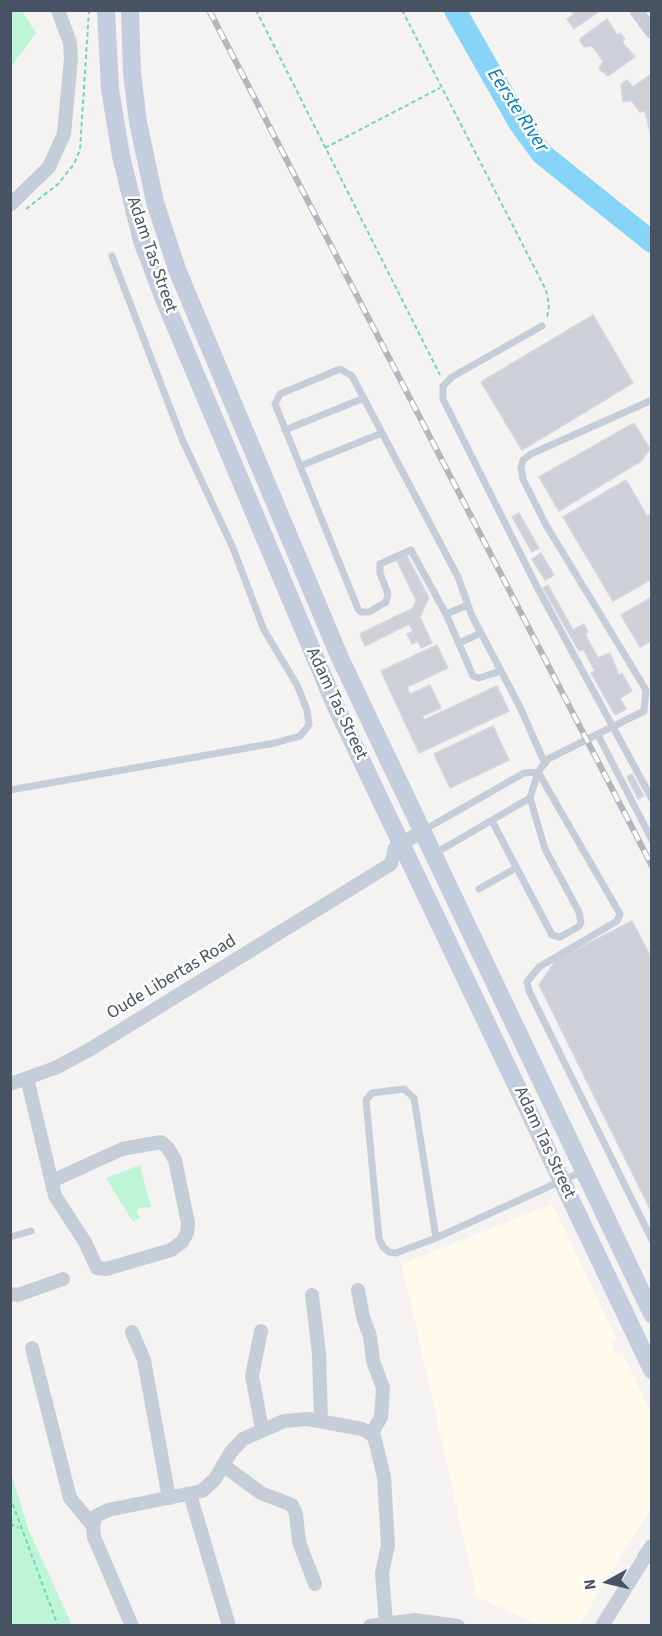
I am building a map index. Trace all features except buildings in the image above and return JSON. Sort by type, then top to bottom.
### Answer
[{"type":"main road","name":"Adam Tas Street","points":[[106,10],[110,89],[115,128],[126,184],[146,252],[279,579],[336,707],[651,1370]]},
{"type":"main road","name":"Adam Tas Street","points":[[130,10],[130,49],[138,122],[148,175],[166,238],[340,658],[651,1314]]},
{"type":"street","points":[[10,205],[49,167],[64,134],[71,58],[66,29],[58,10]]},
{"type":"street","points":[[636,10],[651,32]]},
{"type":"street","points":[[422,832],[395,848],[391,864],[407,868],[433,855]]},
{"type":"street","name":"Oude Libertas Road","points":[[10,1084],[89,1050],[391,864]]},
{"type":"street","points":[[27,1078],[57,1201],[100,1269],[171,1250],[182,1242],[187,1233],[188,1222],[176,1160],[161,1142],[122,1149],[52,1180]]},
{"type":"street","points":[[10,1294],[18,1295],[63,1279]]},
{"type":"street","points":[[358,1290],[363,1317],[370,1336],[373,1361],[383,1388],[381,1417],[372,1433],[384,1477],[388,1545],[382,1573],[386,1623]]},
{"type":"street","points":[[312,1294],[319,1354],[321,1420]]},
{"type":"street","points":[[261,1331],[252,1376],[262,1429]]},
{"type":"street","points":[[132,1332],[144,1360],[169,1498]]},
{"type":"street","points":[[32,1348],[70,1498],[93,1526],[98,1546],[132,1626]]},
{"type":"street","points":[[93,1526],[96,1516],[103,1511],[190,1494],[207,1488],[237,1444],[262,1429],[284,1421],[321,1420],[372,1433]]},
{"type":"street","points":[[224,1465],[261,1493],[292,1505],[296,1514],[299,1542],[315,1584]]},
{"type":"street","points":[[190,1494],[229,1626]]},
{"type":"street","points":[[602,1626],[649,1555]]},
{"type":"street","points":[[370,1626],[415,1620],[458,1626]]},
{"type":"lane","points":[[10,790],[275,743],[300,736],[309,725],[307,710],[297,685],[264,630],[233,548],[182,439],[112,256]]},
{"type":"lane","points":[[542,326],[445,384],[443,399],[459,435],[651,799]]},
{"type":"lane","points":[[501,671],[475,678],[446,614],[414,554],[407,550],[380,564],[380,573],[388,594],[386,602],[369,612],[361,612],[340,568],[285,430],[275,404],[277,397],[340,369],[352,376],[453,567],[481,633],[501,671],[545,764]]},
{"type":"lane","points":[[285,430],[364,398]]},
{"type":"lane","points":[[492,821],[552,935],[560,937],[578,927],[581,923],[579,912],[545,849],[530,798],[538,772],[548,759],[644,711],[646,690],[546,525],[523,479],[521,468],[523,460],[531,454],[651,400]]},
{"type":"lane","points":[[300,466],[382,433]]},
{"type":"lane","points":[[446,614],[468,605]]},
{"type":"lane","points":[[459,643],[481,633]]},
{"type":"lane","points":[[598,735],[651,840]]},
{"type":"lane","points":[[422,832],[524,773],[538,772]]},
{"type":"lane","points":[[538,772],[620,914],[617,921],[539,967],[527,982],[529,992],[651,1240]]},
{"type":"lane","points":[[433,855],[530,798]]},
{"type":"lane","points":[[479,888],[516,868]]},
{"type":"lane","points":[[436,1238],[414,1098],[404,1089],[372,1094],[366,1100],[380,1242],[385,1250],[396,1253],[436,1238],[584,1171]]},
{"type":"lane","points":[[17,1226],[20,1234]]},
{"type":"lane","points":[[10,1237],[31,1231]]},
{"type":"path","points":[[256,10],[445,384]]},
{"type":"path","points":[[402,10],[546,290],[549,306],[548,318],[542,326]]},
{"type":"path","points":[[325,148],[441,88]]},
{"type":"path","points":[[10,1497],[58,1626]]},
{"type":"path","points":[[10,1524],[20,1528]]},
{"type":"shaded area","points":[[552,1204],[617,1340],[611,1343],[616,1354],[622,1352],[651,1414],[651,1508],[579,1625],[539,1625],[473,1595],[475,1588],[402,1264]]},
{"type":"green space","points":[[11,10],[22,11],[36,33],[11,67]]},
{"type":"green space","points":[[140,1165],[151,1207],[139,1208],[137,1212],[140,1217],[133,1222],[106,1178]]},
{"type":"green space","points":[[11,1473],[29,1531],[72,1625],[11,1625]]},
{"type":"waterway","name":"Eerste River","points":[[455,10],[520,124],[542,154],[652,242]]},
{"type":"railway","points":[[209,10],[652,866]]}]
